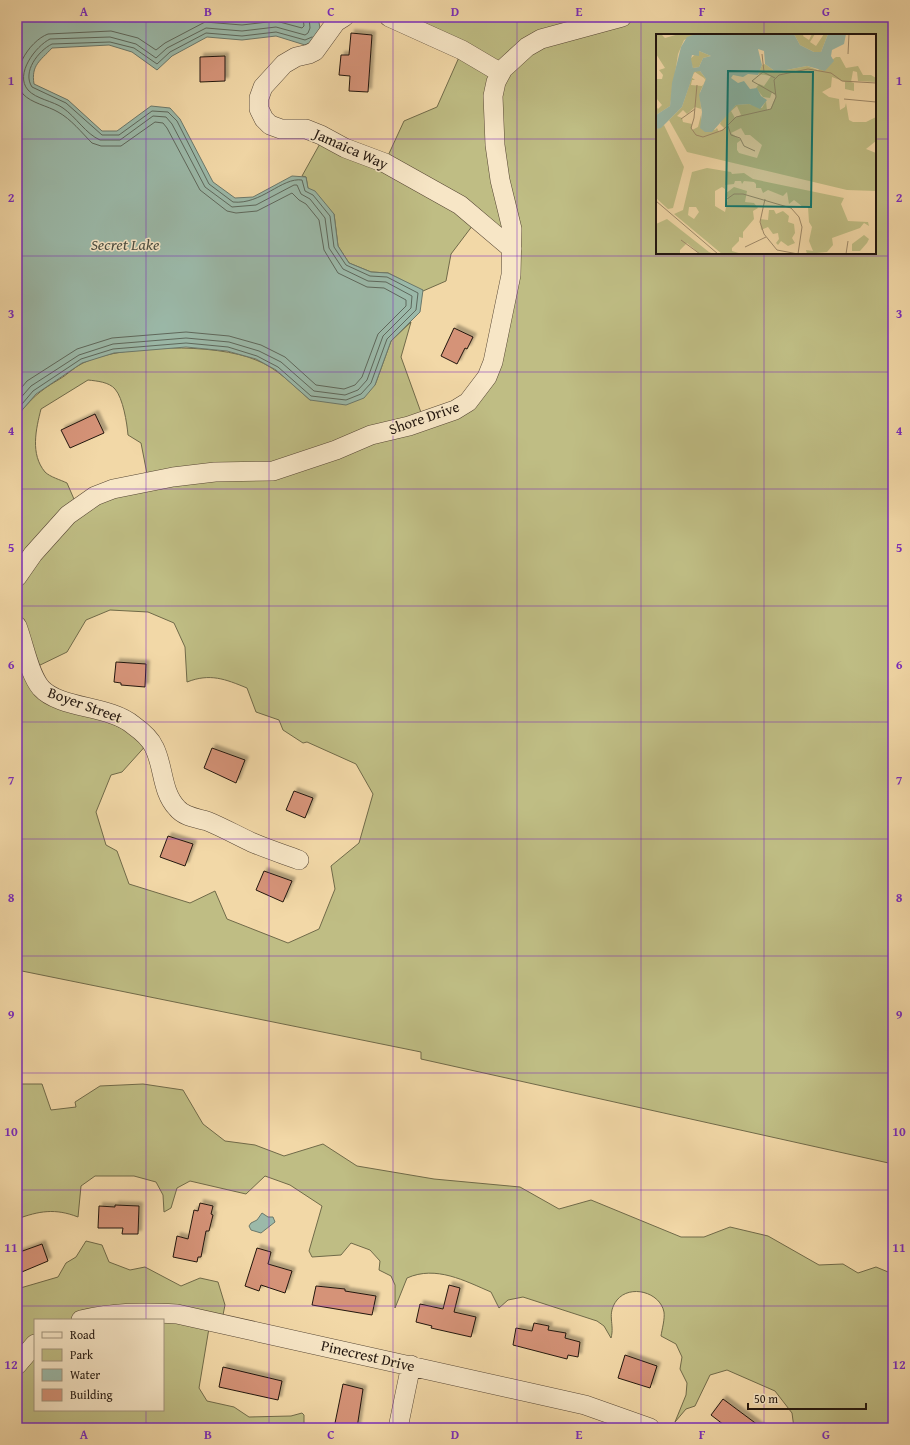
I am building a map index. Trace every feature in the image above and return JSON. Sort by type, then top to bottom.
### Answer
[{"type":"street","name":"Jamaica Way","points":[[344,17],[336,22],[315,51],[296,57],[284,64],[263,87],[259,98],[259,109],[264,119],[270,125],[281,129],[306,129],[345,148],[384,163],[460,205],[512,249]]},
{"type":"street","points":[[389,17],[462,50],[502,73]]},
{"type":"street","name":"Shore Drive","points":[[17,577],[33,554],[68,516],[95,496],[113,489],[160,479],[215,472],[273,471],[336,450],[371,435],[409,426],[455,410],[468,402],[487,377],[493,362],[508,293],[512,249],[512,229],[500,180],[495,145],[493,96],[496,82],[503,69],[527,47],[541,39],[622,17]]},
{"type":"street","name":"Boyer Street","points":[[17,626],[34,675],[42,689],[52,696],[76,705],[123,717],[144,735],[153,746],[165,786],[177,809],[186,815],[207,822],[253,843],[299,860]]},
{"type":"street","name":"Pinecrest Drive","points":[[85,1319],[105,1314],[128,1312],[177,1314],[585,1404],[650,1428]]},
{"type":"street","points":[[17,1365],[34,1345]]},
{"type":"street","points":[[398,1428],[411,1366]]},
{"type":"green space","points":[[393,17],[893,17],[893,1164],[421,1059],[421,1052],[17,970],[17,416],[40,392],[83,363],[121,352],[144,349],[194,348],[239,354],[264,363],[284,377],[310,400],[375,385],[391,341],[411,322],[401,357],[423,418],[478,389],[512,258],[476,221],[451,254],[446,281],[423,291],[388,273],[371,272],[349,263],[338,246],[334,214],[308,189],[306,177],[302,176],[322,140],[386,160],[404,121],[437,107],[460,55]],"holes":[[[88,380],[103,382],[110,385],[118,393],[126,418],[128,435],[141,443],[148,479],[77,506],[67,483],[47,474],[40,465],[37,457],[36,433],[41,409]],[[110,610],[148,612],[174,623],[185,647],[187,682],[195,679],[217,678],[247,688],[256,712],[279,720],[283,730],[303,743],[307,742],[356,764],[373,794],[359,843],[331,866],[335,889],[319,929],[288,943],[227,919],[215,891],[190,903],[129,884],[117,851],[106,845],[96,812],[111,775],[122,772],[149,742],[71,703],[38,683],[34,668],[67,652],[86,620]]]},
{"type":"green space","points":[[17,1084],[42,1084],[51,1110],[76,1107],[75,1102],[100,1086],[143,1084],[183,1090],[203,1124],[225,1141],[255,1145],[284,1156],[323,1144],[357,1166],[434,1179],[520,1187],[559,1209],[591,1200],[681,1237],[704,1237],[730,1227],[768,1236],[819,1265],[843,1264],[858,1273],[876,1267],[893,1274],[893,1428],[794,1428],[792,1413],[775,1391],[727,1370],[710,1375],[695,1406],[686,1409],[675,1422],[686,1395],[687,1383],[680,1369],[682,1357],[676,1344],[661,1336],[664,1312],[657,1299],[651,1295],[637,1291],[629,1292],[617,1300],[611,1314],[611,1338],[604,1326],[597,1321],[523,1297],[508,1300],[499,1308],[491,1292],[461,1279],[439,1274],[418,1274],[407,1278],[395,1308],[395,1285],[391,1276],[379,1270],[380,1261],[370,1250],[351,1243],[341,1255],[312,1257],[309,1251],[322,1206],[290,1185],[265,1176],[246,1194],[190,1181],[177,1188],[171,1208],[164,1212],[163,1195],[156,1182],[134,1176],[95,1176],[81,1186],[78,1217],[62,1212],[40,1212],[17,1219]]},
{"type":"green space","points":[[86,1241],[102,1245],[109,1262],[130,1270],[145,1267],[181,1286],[200,1278],[218,1282],[225,1305],[221,1325],[209,1328],[199,1388],[207,1401],[234,1407],[249,1417],[291,1416],[302,1413],[304,1415],[304,1428],[17,1428],[17,1289],[58,1277],[66,1263],[76,1257]]},
{"type":"water","name":"Secret Lake","points":[[17,17],[318,17],[320,28],[315,40],[305,45],[276,36],[242,40],[207,37],[172,56],[157,70],[132,52],[109,45],[52,48],[37,64],[33,78],[34,84],[68,100],[102,131],[117,131],[151,106],[170,108],[180,119],[213,182],[235,198],[253,197],[292,176],[306,177],[308,188],[315,191],[334,214],[338,246],[349,263],[371,272],[388,273],[423,290],[420,312],[391,341],[375,385],[364,398],[346,405],[310,400],[276,370],[256,359],[227,351],[186,347],[114,353],[82,363],[36,394],[17,416]]},
{"type":"water","points":[[262,1213],[268,1217],[273,1217],[275,1222],[261,1233],[251,1230],[249,1226],[257,1220]]},
{"type":"building","points":[[351,33],[372,35],[368,92],[349,91],[350,76],[339,75],[341,55],[349,55]]},
{"type":"building","points":[[225,56],[225,81],[200,82],[200,57]]},
{"type":"building","points":[[454,328],[473,337],[467,349],[465,348],[457,364],[441,356]]},
{"type":"building","points":[[95,414],[104,433],[70,448],[61,430]]},
{"type":"building","points":[[116,662],[146,664],[145,687],[121,685],[121,683],[114,682]]},
{"type":"building","points":[[212,748],[245,760],[236,783],[204,768]]},
{"type":"building","points":[[294,791],[313,798],[305,818],[286,810]]},
{"type":"building","points":[[168,836],[193,844],[185,866],[160,857]]},
{"type":"building","points":[[264,871],[292,881],[283,902],[256,890]]},
{"type":"building","points":[[200,1203],[213,1206],[211,1214],[213,1215],[209,1231],[206,1231],[201,1257],[198,1257],[197,1262],[173,1257],[177,1236],[188,1239],[194,1210],[198,1211]]},
{"type":"building","points":[[115,1205],[139,1206],[138,1234],[122,1234],[123,1228],[98,1228],[99,1206],[115,1207]]},
{"type":"building","points":[[42,1244],[48,1261],[17,1274],[17,1253]]},
{"type":"building","points":[[257,1248],[271,1252],[268,1264],[292,1271],[285,1293],[261,1285],[259,1291],[245,1286]]},
{"type":"building","points":[[449,1285],[460,1288],[454,1312],[476,1317],[471,1337],[431,1328],[432,1326],[416,1322],[420,1304],[443,1309]]},
{"type":"building","points":[[316,1286],[345,1289],[345,1291],[376,1296],[372,1315],[312,1305]]},
{"type":"building","points":[[534,1323],[549,1326],[548,1330],[566,1333],[565,1338],[580,1342],[578,1357],[568,1355],[567,1359],[513,1345],[516,1328],[532,1331]]},
{"type":"building","points":[[625,1355],[657,1366],[650,1388],[618,1378]]},
{"type":"building","points":[[223,1367],[282,1381],[278,1400],[219,1387]]},
{"type":"building","points":[[343,1384],[363,1389],[357,1428],[334,1428]]},
{"type":"building","points":[[723,1399],[762,1428],[728,1428],[711,1415]]}]
